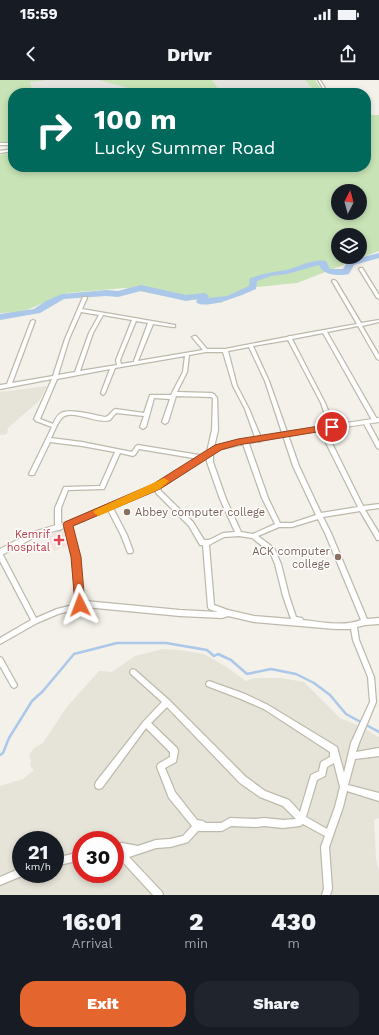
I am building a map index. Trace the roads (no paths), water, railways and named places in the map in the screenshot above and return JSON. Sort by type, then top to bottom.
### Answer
[{"type":"street","points":[[361,269],[379,298]]},
{"type":"street","points":[[334,281],[379,359]]},
{"type":"street","points":[[55,426],[37,419],[55,378],[66,338],[85,298]]},
{"type":"street","points":[[80,310],[173,326]]},
{"type":"street","points":[[77,374],[91,334],[101,314]]},
{"type":"street","points":[[119,366],[118,360],[135,319]]},
{"type":"street","points":[[9,386],[34,321]]},
{"type":"street","points":[[136,360],[151,322]]},
{"type":"street","points":[[0,387],[206,351],[225,350],[358,325],[377,322],[379,327]]},
{"type":"street","points":[[35,621],[0,554],[33,535],[58,528],[110,508],[157,487],[218,447],[285,434],[377,420],[324,331]]},
{"type":"street","points":[[194,337],[206,351]]},
{"type":"street","points":[[289,337],[323,403],[332,427]]},
{"type":"street","points":[[250,345],[266,381],[296,466],[365,622]]},
{"type":"street","points":[[225,350],[235,386],[247,409],[260,440]]},
{"type":"street","points":[[165,422],[174,396],[186,372],[187,355]]},
{"type":"street","points":[[103,393],[113,368]]},
{"type":"street","points":[[143,427],[152,396],[212,395],[214,398],[214,430],[210,452],[210,462],[223,499],[239,534]]},
{"type":"street","points":[[32,474],[61,415],[66,413],[105,419],[109,418],[112,412],[115,411],[147,414]]},
{"type":"street","points":[[366,422],[379,447]]},
{"type":"street","points":[[322,429],[362,510],[379,538]]},
{"type":"street","points":[[48,440],[82,444],[133,454],[138,447],[199,457]]},
{"type":"street","points":[[245,441],[265,498],[278,525]]},
{"type":"street","points":[[58,528],[58,508],[66,488],[102,488],[118,451]]},
{"type":"street","points":[[157,487],[158,492],[190,524],[202,542],[208,543],[223,535],[239,534],[253,536],[272,550],[278,564],[286,596],[294,619],[313,624]]},
{"type":"street","points":[[253,536],[278,525],[292,524],[319,516],[379,506]]},
{"type":"street","points":[[110,508],[124,535],[130,551]]},
{"type":"street","points":[[68,524],[76,557],[80,605]]},
{"type":"street","points":[[208,543],[211,607],[228,613],[254,619],[335,626],[354,626],[365,622],[379,621]]},
{"type":"street","points":[[0,641],[35,621],[56,612],[80,605],[100,605],[180,613],[222,615],[228,613]]},
{"type":"street","points":[[326,895],[328,889],[325,847],[339,807],[355,744],[373,702],[371,677],[356,640],[354,626]]},
{"type":"street","points":[[0,660],[14,685]]},
{"type":"street","points":[[133,672],[167,702],[243,780],[263,794],[286,803],[302,819],[329,834]]},
{"type":"street","points":[[209,684],[266,706],[334,750],[344,787]]},
{"type":"street","points":[[99,785],[146,723],[167,702]]},
{"type":"street","points":[[146,723],[174,751],[173,759],[161,767],[172,795],[195,823],[213,826],[222,827],[230,822],[264,822],[283,824],[300,822],[314,778],[322,773],[324,765],[334,759],[334,750]]},
{"type":"street","points":[[353,756],[379,752]]},
{"type":"street","points":[[344,787],[379,797]]},
{"type":"street","points":[[124,849],[170,843],[185,839],[196,827],[213,826]]},
{"type":"street","points":[[124,854],[160,895]]},
{"type":"street","points":[[0,881],[12,876]]},
{"type":"waterway","points":[[0,317],[37,311],[62,297],[106,293],[118,294],[141,288],[186,298],[205,296],[200,302],[229,298],[253,287],[253,280],[270,274],[287,272],[319,263],[323,263],[324,268],[328,271],[346,272],[351,263],[373,258],[379,255]]},
{"type":"waterway","points":[[0,755],[3,753],[9,738],[32,701],[43,691],[74,654],[117,643],[166,643],[207,650],[214,656],[218,654],[231,660],[247,674],[271,669],[296,674],[314,683],[330,695],[346,714],[379,732]]},
{"type":"place","name":"Abbey computer college","points":[[127,512]]},
{"type":"place","name":"Kemrif hospital","points":[[59,540]]},
{"type":"place","name":"ACK computer college","points":[[338,557]]}]
